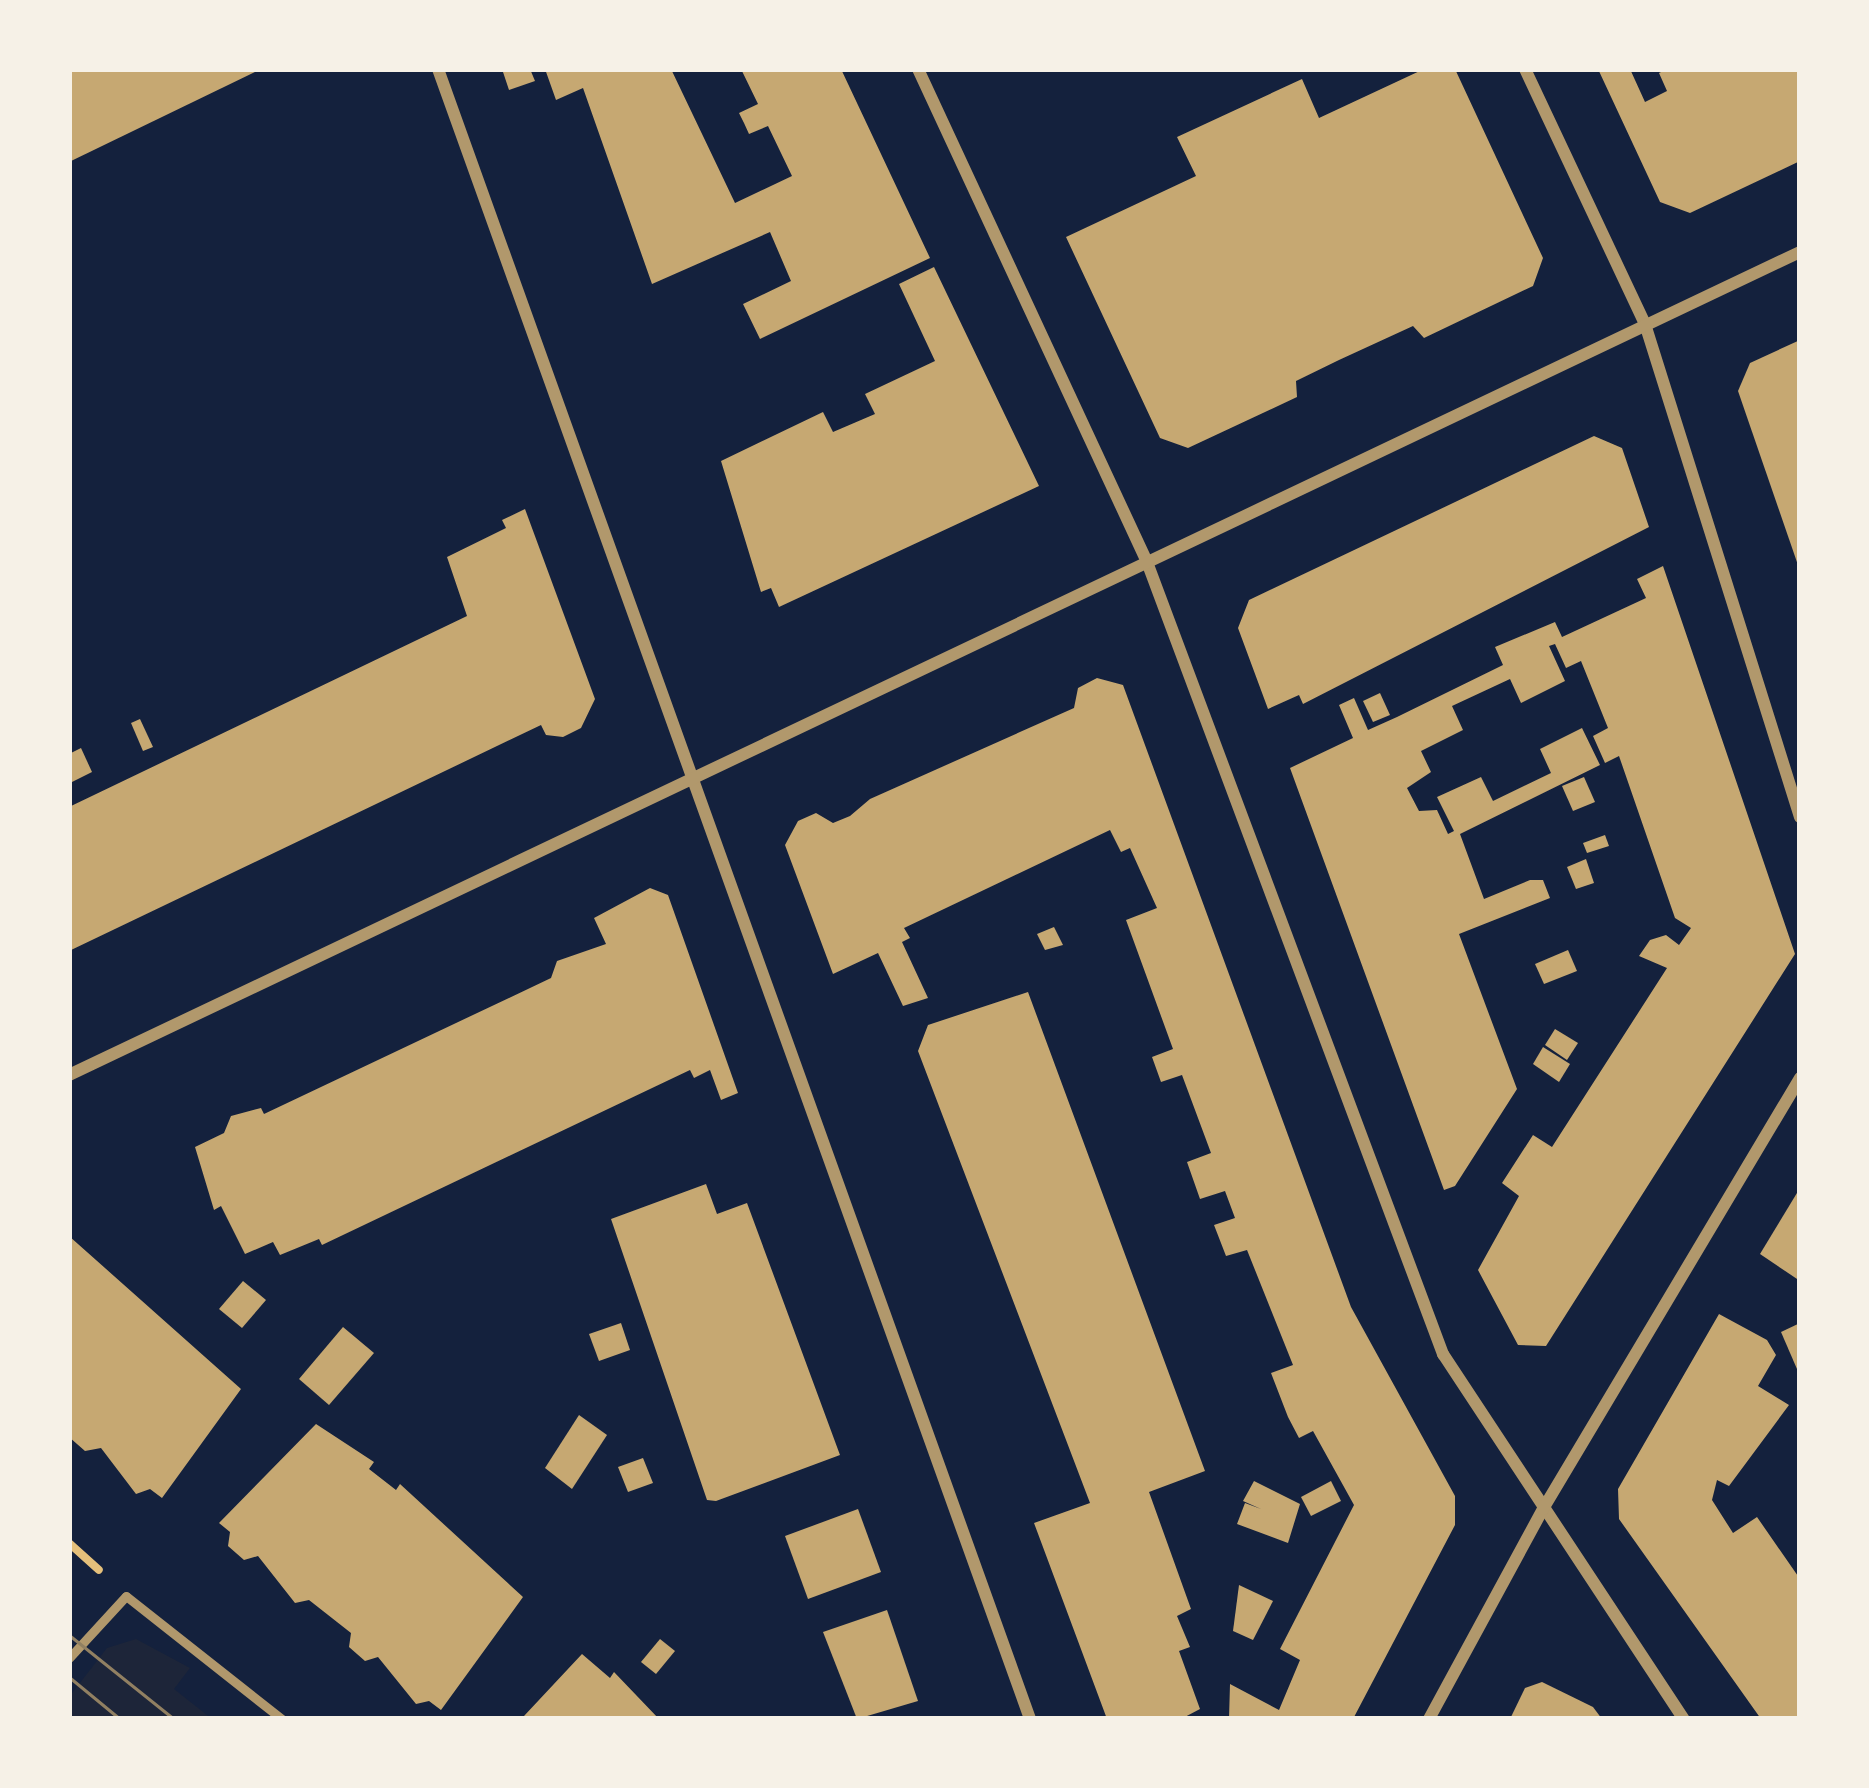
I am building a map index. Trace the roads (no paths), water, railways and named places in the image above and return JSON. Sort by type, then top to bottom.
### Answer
[{"type":"street","points":[[438,69],[1030,1719]]},
{"type":"street","points":[[918,69],[1148,562],[1443,1354],[1684,1719]]},
{"type":"street","points":[[1525,69],[1645,324],[1800,817]]},
{"type":"street","points":[[69,1075],[1800,251]]},
{"type":"street","points":[[1429,1719],[1543,1509],[1800,1078]]},
{"type":"lane","points":[[69,1658],[126,1596],[281,1719]]},
{"type":"tram line","points":[[69,1635],[174,1719]]},
{"type":"tram line","points":[[69,1677],[120,1719]]}]
